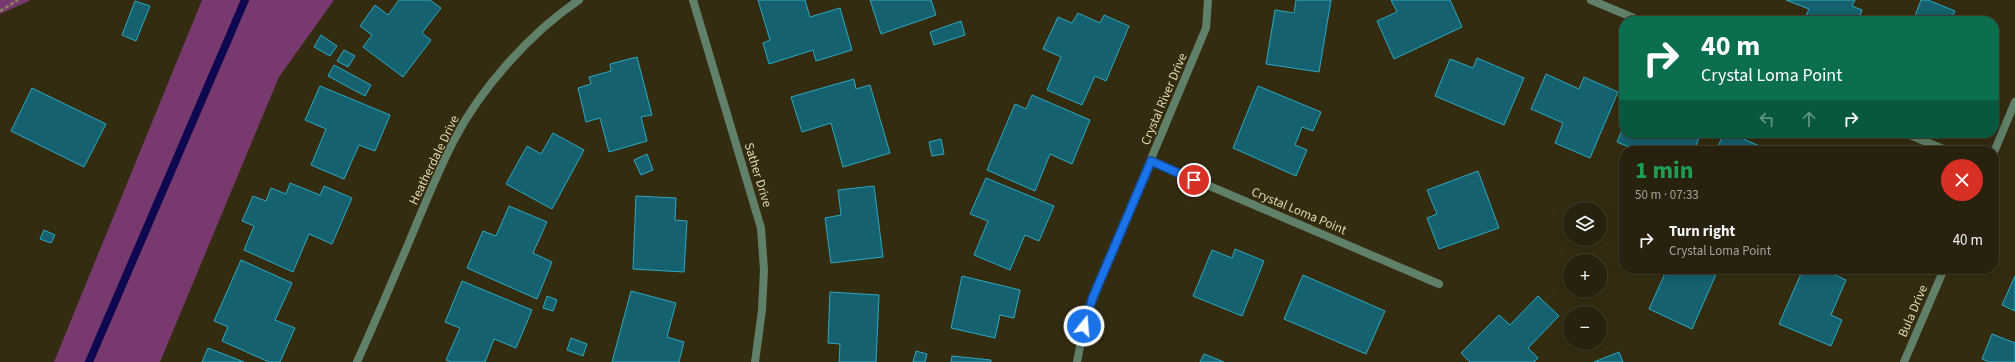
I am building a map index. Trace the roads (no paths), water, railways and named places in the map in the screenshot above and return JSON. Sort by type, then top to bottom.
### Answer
[{"type":"street","name":"Heatherdale Drive","points":[[358,362],[432,187],[454,141],[465,122],[500,74],[527,43],[558,14],[579,0]]},
{"type":"street","name":"Sather Drive","points":[[694,0],[761,228],[764,270],[763,302],[755,362]]},
{"type":"street","name":"Crystal River Drive","points":[[1077,362],[1084,326],[1093,297],[1206,28],[1208,0]]},
{"type":"street","points":[[1591,0],[1629,16]]},
{"type":"street","points":[[1997,146],[2015,102]]},
{"type":"street","points":[[1917,138],[1936,146]]},
{"type":"street","name":"Crystal Loma Point","points":[[1151,161],[1439,284]]},
{"type":"street","name":"Bula Drive","points":[[1904,362],[1942,274]]},
{"type":"waterway","points":[[89,362],[245,0]]}]
